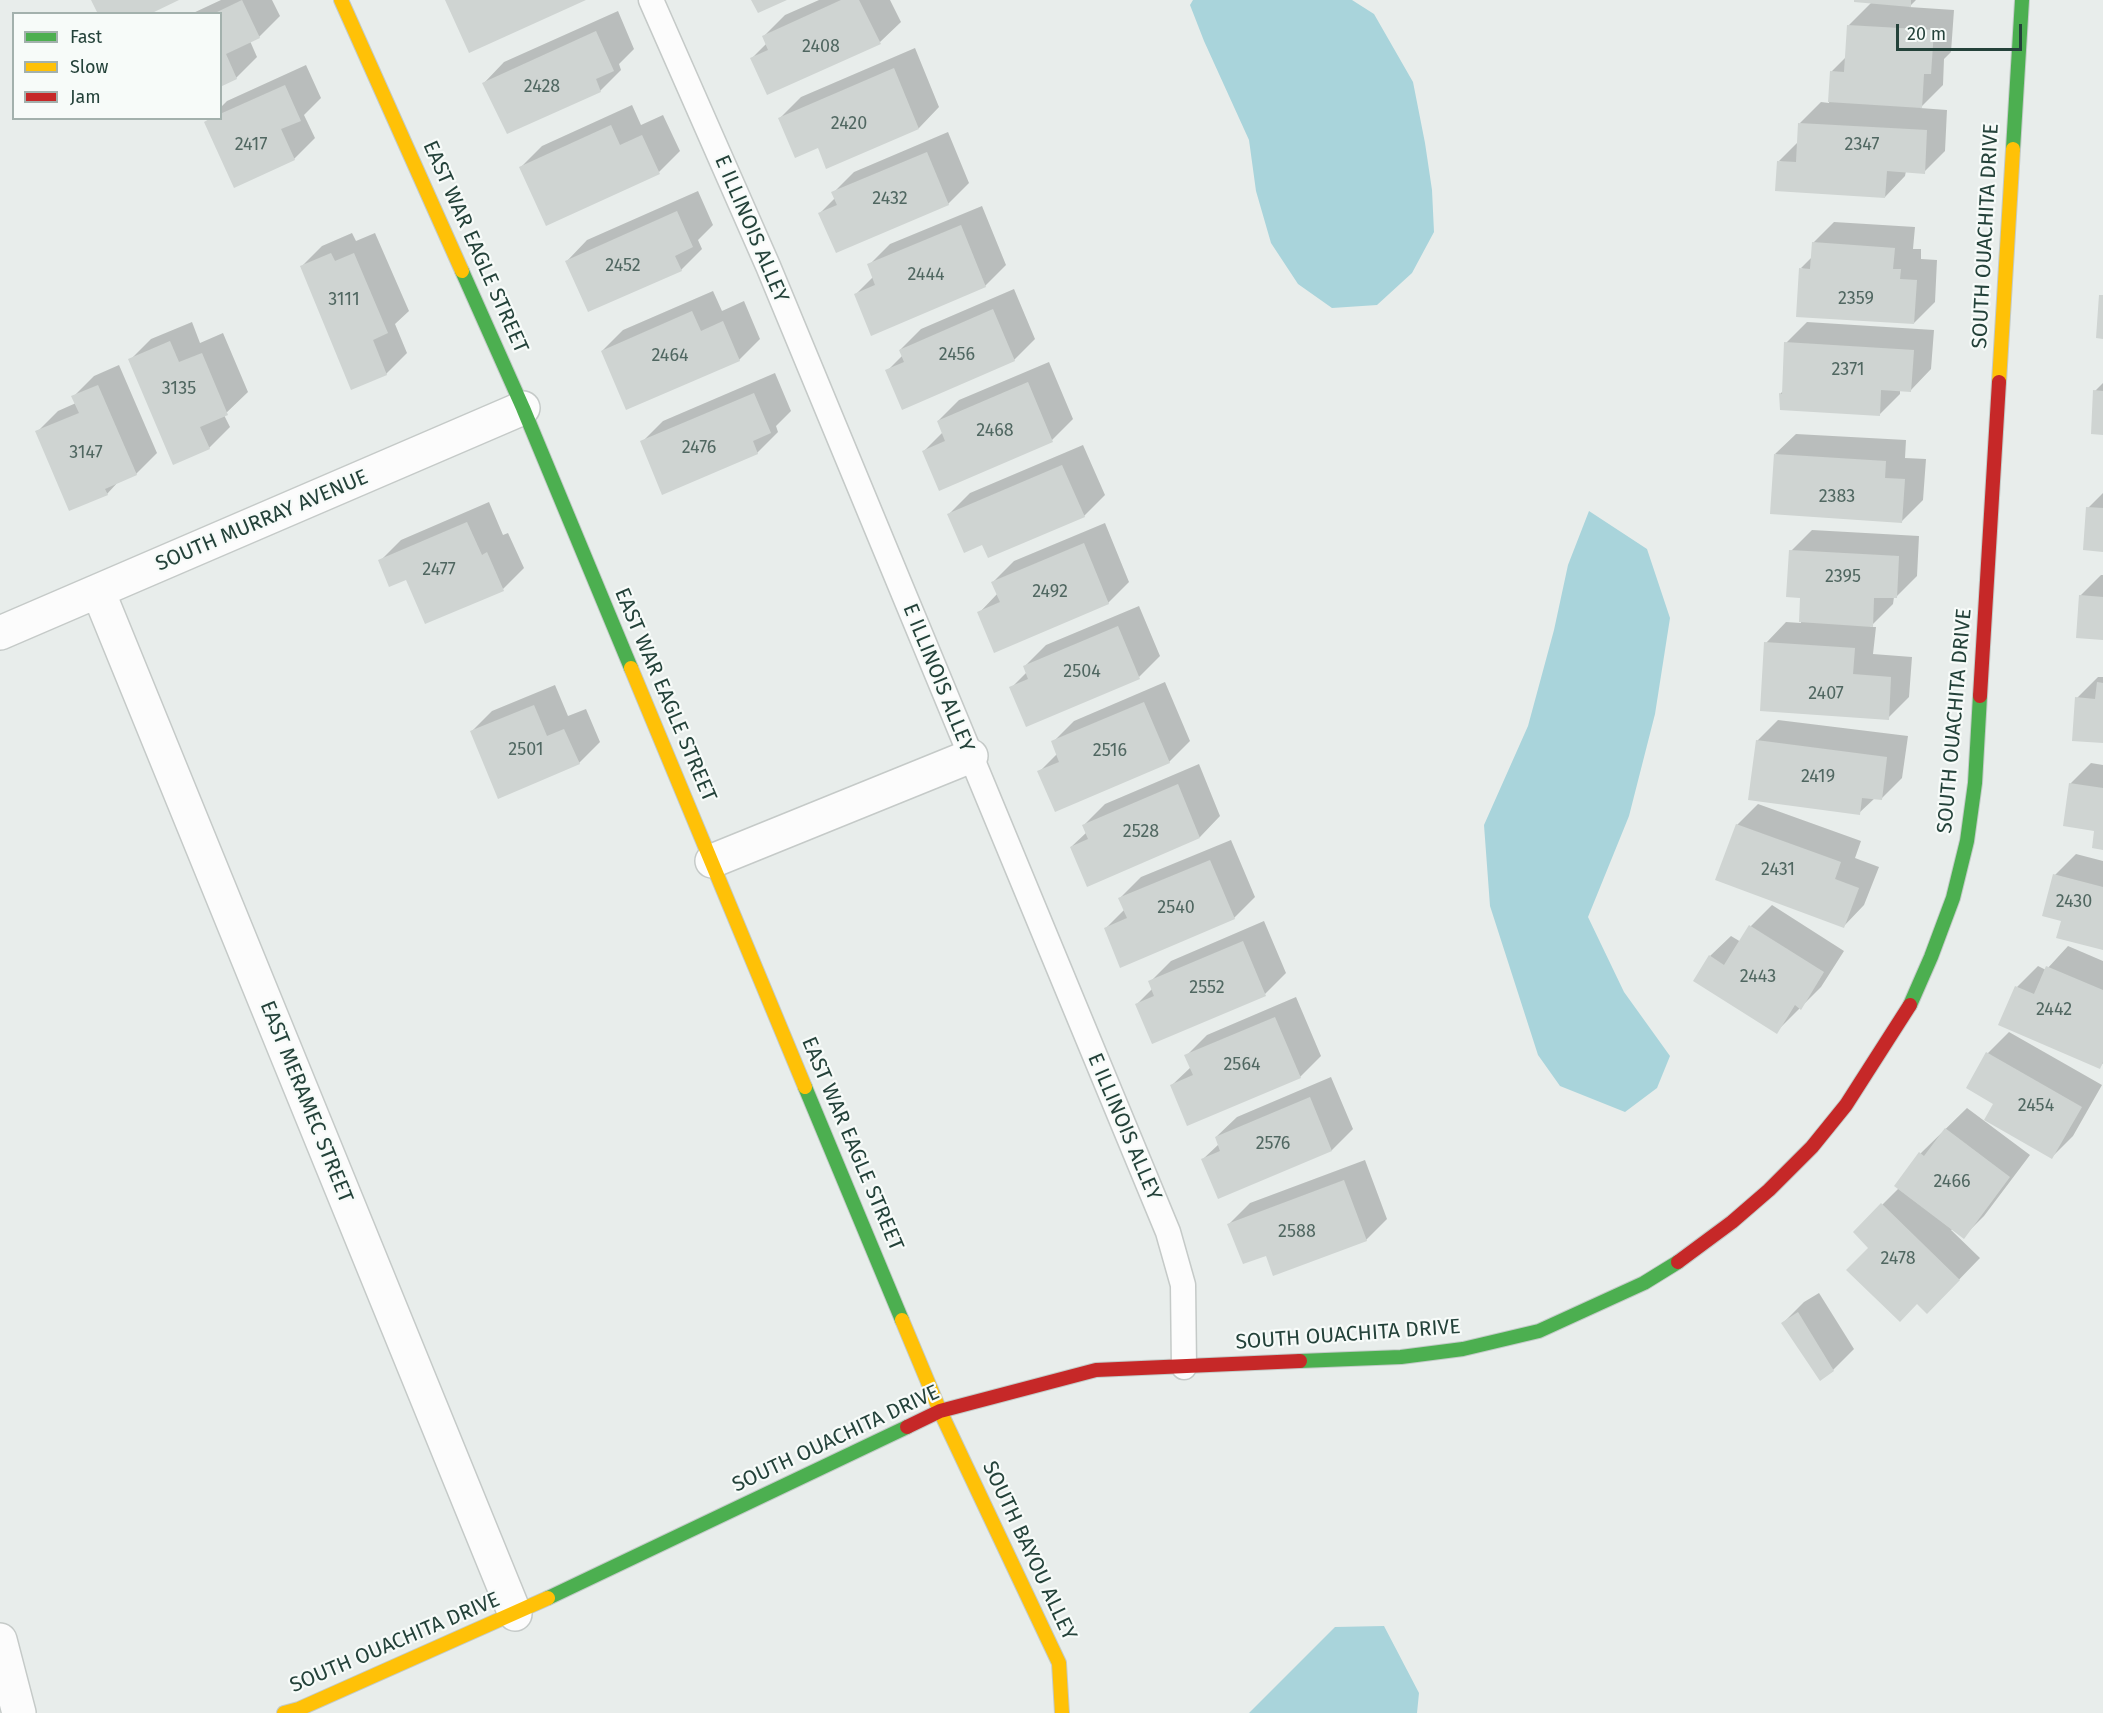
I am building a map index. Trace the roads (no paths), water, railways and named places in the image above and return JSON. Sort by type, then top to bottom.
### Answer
[{"type":"street","name":"EAST WAR EAGLE STREET","points":[[341,0],[524,408],[940,1411]]},
{"type":"street","name":"SOUTH OUACHITA DRIVE","points":[[284,1713],[299,1709],[515,1614],[940,1411],[1096,1370],[1401,1357],[1462,1350],[1539,1331],[1644,1283],[1690,1254],[1769,1190],[1812,1147],[1846,1106],[1907,1011],[1931,957],[1953,898],[1967,841],[1975,783],[2022,0]]},
{"type":"street","name":"SOUTH MURRAY AVENUE","points":[[0,633],[524,408]]},
{"type":"street","name":"EAST MERAMEC STREET","points":[[98,591],[515,1614]]},
{"type":"street","points":[[712,861],[971,756]]},
{"type":"street","name":"SOUTH BAYOU ALLEY","points":[[940,1411],[1059,1664],[1062,1713]]},
{"type":"street","points":[[0,1640],[19,1713]]},
{"type":"lane","name":"E ILLINOIS ALLEY","points":[[651,0],[768,267],[1168,1232],[1183,1285],[1184,1367]]},
{"type":"water","points":[[1193,0],[1352,0],[1374,14],[1413,82],[1432,190],[1434,232],[1412,273],[1377,305],[1332,308],[1298,284],[1271,243],[1256,191],[1249,140],[1204,41],[1190,5]]},
{"type":"water","points":[[1589,511],[1647,549],[1670,618],[1655,714],[1629,816],[1588,917],[1624,992],[1670,1056],[1657,1088],[1625,1112],[1560,1086],[1538,1055],[1490,906],[1484,825],[1528,726],[1554,630],[1568,565]]},
{"type":"water","points":[[1384,1626],[1419,1693],[1417,1713],[1249,1713],[1335,1627]]}]
